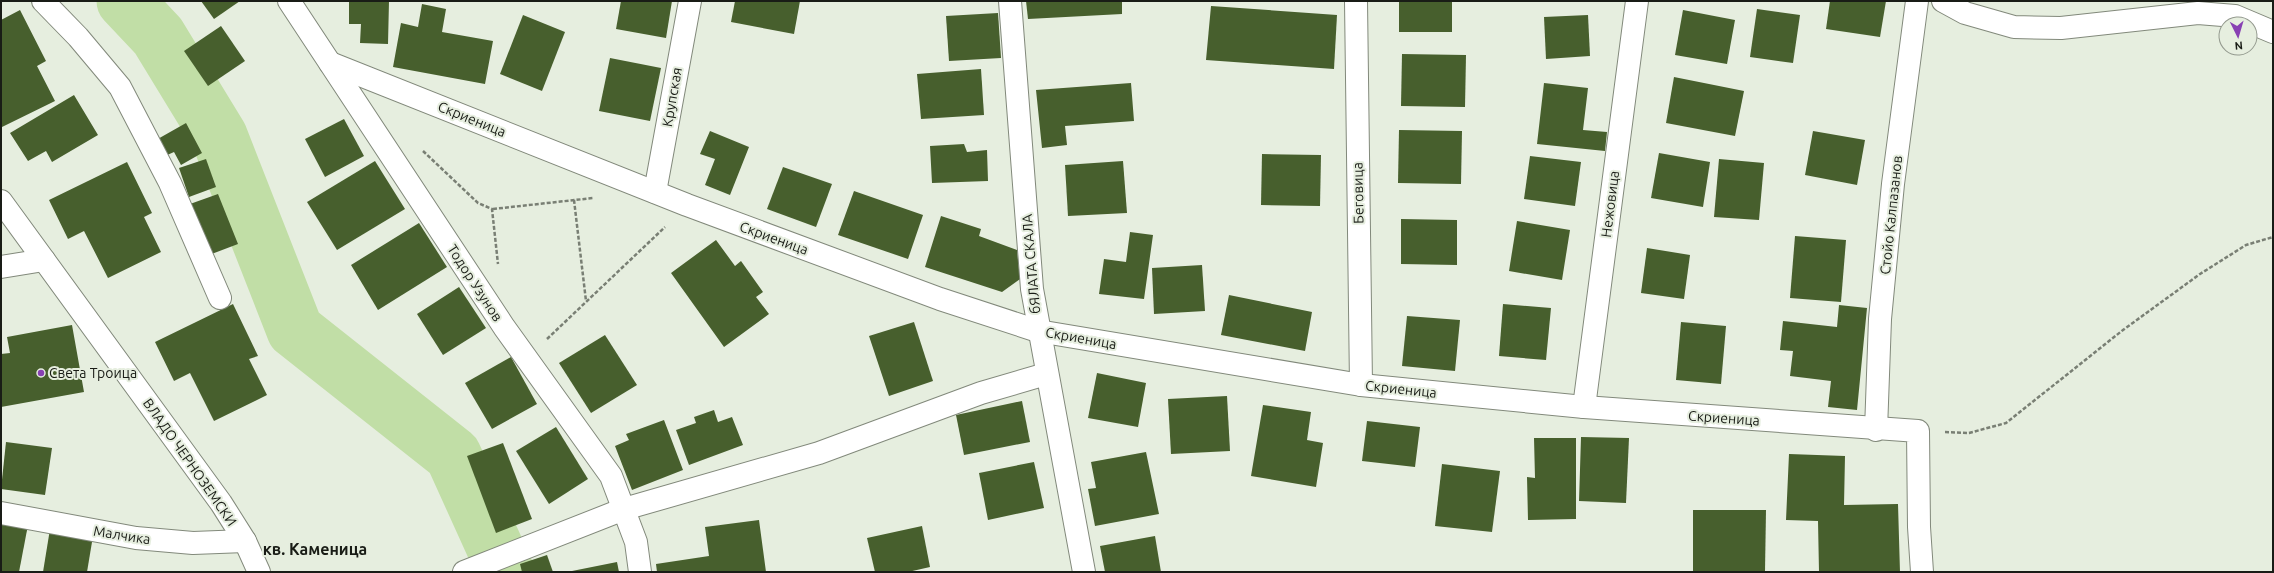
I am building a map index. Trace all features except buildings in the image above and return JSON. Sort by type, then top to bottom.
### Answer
[{"type":"street","points":[[43,1],[78,37],[120,87],[170,183],[220,298]]},
{"type":"street","name":"Тодор Узунов","points":[[289,1],[527,359],[611,476],[636,542],[640,572]]},
{"type":"street","name":"Крупская","points":[[655,192],[690,1]]},
{"type":"street","name":"бЯЛАТА СКАЛА","points":[[1010,1],[1032,289],[1046,374],[1084,572]]},
{"type":"street","name":"Беговица","points":[[1356,1],[1361,385]]},
{"type":"street","name":"Нежовица","points":[[1584,407],[1637,1]]},
{"type":"street","name":"Стойо Калпазанов","points":[[1876,430],[1880,319],[1893,184],[1917,1]]},
{"type":"street","points":[[1948,2],[1965,13],[2014,27],[2061,28],[2200,7],[2235,16],[2273,32]]},
{"type":"street","name":"Скриеница","points":[[330,63],[687,205],[940,299],[1038,330],[1361,385],[1584,407],[1876,430],[1918,431]]},
{"type":"street","name":"ВЛАДО ЧЕРНОЗЕМСКИ","points":[[1,201],[216,497],[245,541],[259,572]]},
{"type":"street","points":[[1,267],[44,260]]},
{"type":"street","points":[[464,572],[516,553],[624,509],[819,453],[981,393],[1046,374]]},
{"type":"street","points":[[1918,431],[1919,527],[1922,572]]},
{"type":"street","name":"Малчика","points":[[1,513],[136,538],[194,543],[245,541]]},
{"type":"path","points":[[492,208],[596,198]]},
{"type":"path","points":[[574,200],[586,302]]},
{"type":"path","points":[[527,359],[687,205]]},
{"type":"path","points":[[1918,431],[1969,433],[2006,423],[2123,330],[2200,274],[2246,245],[2273,237]]},
{"type":"waterway","points":[[125,1],[158,36],[219,136],[295,330],[453,455],[506,572]]},
{"type":"place","name":"Света Троица","points":[[41,373]]},
{"type":"district","name":"кв. Каменица","points":[[315,549]]}]
